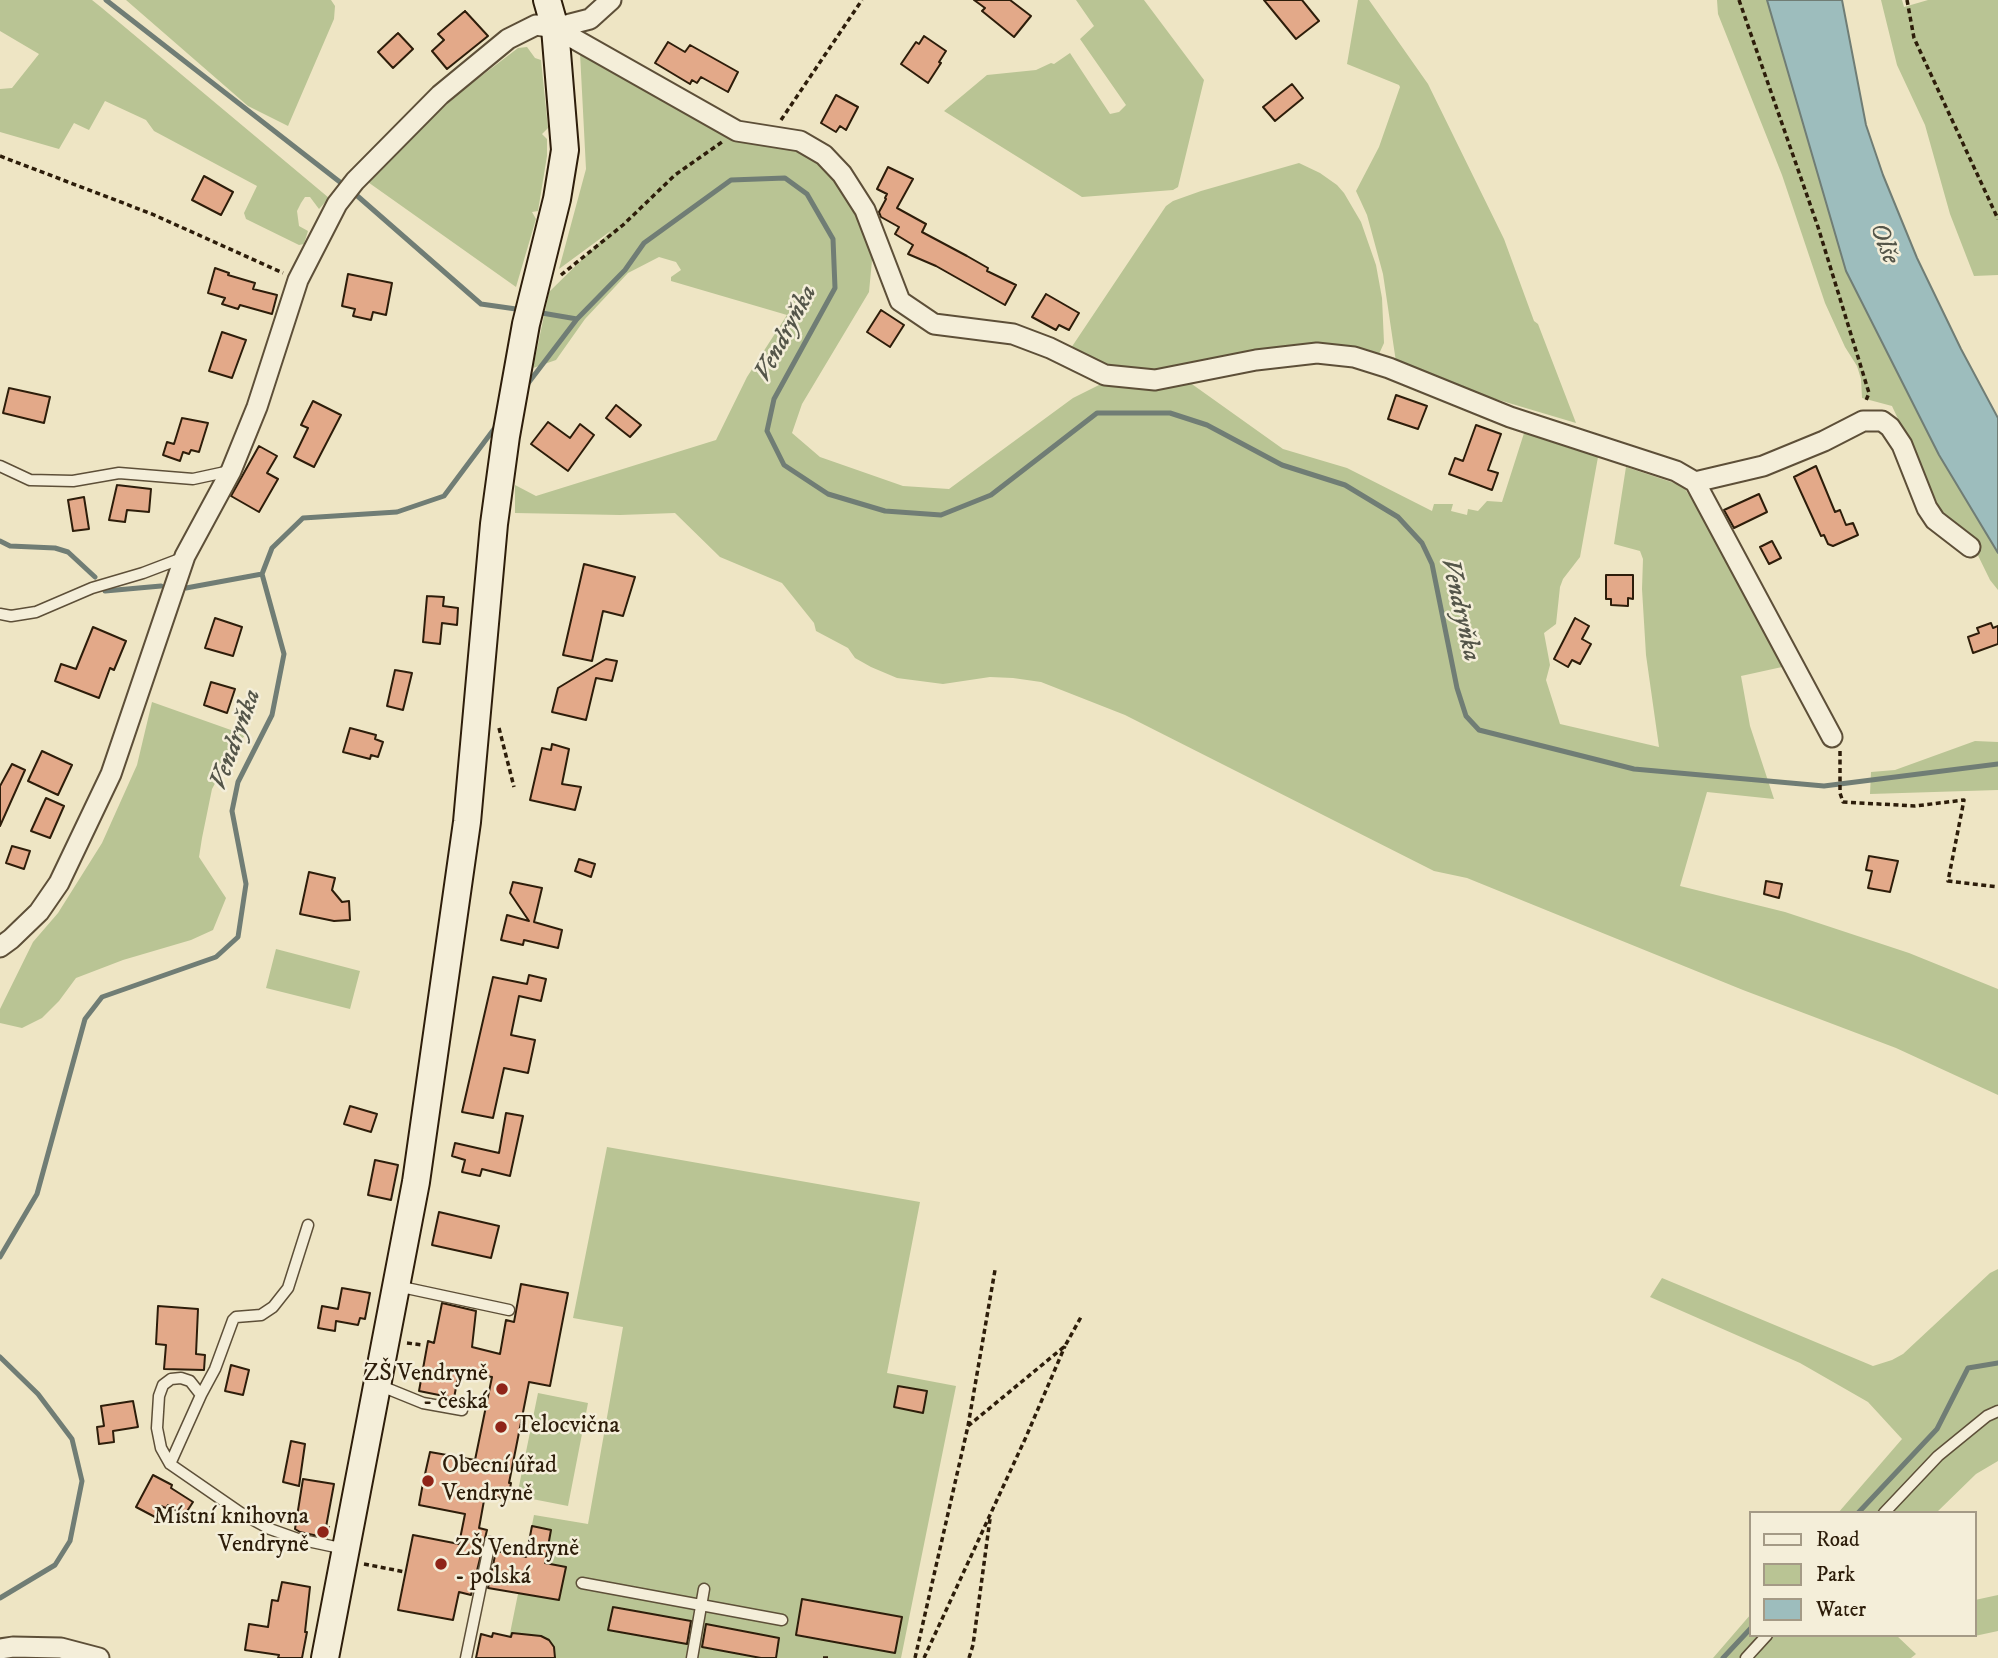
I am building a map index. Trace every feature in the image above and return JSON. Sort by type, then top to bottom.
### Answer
[{"type":"street","points":[[325,1658],[350,1556],[377,1386],[418,1170],[467,822],[494,524],[506,436],[526,324],[557,199],[565,150],[555,28],[547,0]]},
{"type":"street","points":[[555,28],[590,19],[611,0]]},
{"type":"street","points":[[0,947],[39,912],[59,883],[111,774],[185,556],[231,471],[257,407],[298,280],[337,204],[355,181],[440,95],[508,39],[536,25],[555,28],[737,131],[800,141],[824,155],[842,174],[865,210],[900,302],[934,324],[1013,334],[1050,348],[1105,375],[1155,380],[1268,358],[1317,353],[1354,357],[1389,368],[1510,417],[1676,471],[1695,482],[1832,737]]},
{"type":"street","points":[[1695,482],[1763,466],[1824,441],[1863,421],[1882,421],[1890,427],[1902,445],[1927,508],[1935,520],[1970,547]]},
{"type":"street","points":[[0,1649],[61,1648],[99,1658]]},
{"type":"lane","points":[[0,466],[30,480],[62,481],[119,473],[193,479],[231,471]]},
{"type":"lane","points":[[0,614],[11,616],[36,612],[92,588],[185,556]]},
{"type":"lane","points":[[170,1464],[215,1369],[233,1320],[236,1317],[261,1315],[273,1307],[288,1288],[308,1225]]},
{"type":"lane","points":[[396,1286],[509,1310]]},
{"type":"lane","points":[[201,1395],[190,1381],[181,1378],[171,1379],[163,1385],[159,1396],[157,1428],[161,1448],[170,1464],[270,1530],[350,1556]]},
{"type":"lane","points":[[377,1386],[423,1404],[462,1410]]},
{"type":"lane","points":[[1886,1511],[1938,1456],[1987,1416],[1998,1411]]},
{"type":"lane","points":[[466,1658],[490,1542]]},
{"type":"lane","points":[[582,1583],[782,1620]]},
{"type":"lane","points":[[692,1658],[704,1589]]},
{"type":"lane","points":[[1746,1658],[1766,1637]]},
{"type":"path","points":[[770,136],[862,0]]},
{"type":"path","points":[[1739,0],[1818,227],[1869,393],[1863,410],[1849,427]]},
{"type":"path","points":[[1907,0],[1914,38],[1998,219]]},
{"type":"path","points":[[555,280],[623,225],[675,175],[737,131]]},
{"type":"path","points":[[0,156],[152,214],[298,280]]},
{"type":"path","points":[[498,724],[514,787]]},
{"type":"path","points":[[1840,772],[1843,803],[1915,806],[1964,800],[1948,881],[1998,887]]},
{"type":"path","points":[[915,1658],[968,1426],[995,1270]]},
{"type":"path","points":[[924,1658],[1065,1346],[1081,1317]]},
{"type":"path","points":[[968,1426],[1065,1346]]},
{"type":"path","points":[[969,1658],[974,1645],[991,1514]]},
{"type":"path","points":[[350,1556],[405,1572]]},
{"type":"path","points":[[822,1658],[830,1658]]},
{"type":"green space","points":[[0,0],[92,0],[102,8],[329,198],[319,209],[310,197],[305,197],[301,203],[297,211],[299,226],[308,231],[304,244],[299,245],[246,219],[244,213],[257,186],[154,131],[146,120],[105,101],[89,130],[74,123],[59,149],[0,132],[0,89],[12,88],[39,54],[0,31]]},
{"type":"green space","points":[[126,0],[331,0],[335,6],[334,19],[288,126],[248,106]]},
{"type":"green space","points":[[1076,0],[1144,0],[1204,80],[1178,187],[1173,190],[1082,197],[944,111],[987,75],[1036,70],[1054,64],[1070,53],[1110,114],[1119,112],[1126,105],[1080,39],[1094,26]]},
{"type":"green space","points":[[1358,0],[1369,0],[1428,84],[1504,239],[1576,423],[1435,381],[1396,362],[1383,274],[1367,215],[1356,191],[1379,147],[1400,87],[1347,64]]},
{"type":"green space","points":[[1717,0],[1767,0],[1846,271],[1939,455],[1998,553],[1998,590],[1990,580],[1967,533],[1941,511],[1892,406],[1862,398],[1857,366],[1825,303],[1782,175],[1718,14]]},
{"type":"green space","points":[[1881,0],[1902,0],[1904,7],[1928,0],[1998,0],[1998,275],[1974,276],[1950,214],[1925,125],[1897,65]]},
{"type":"green space","points":[[527,47],[535,58],[541,60],[548,128],[542,134],[547,139],[547,156],[538,211],[532,212],[536,219],[516,287],[365,180],[459,93],[518,48]]},
{"type":"green space","points":[[580,53],[809,156],[832,172],[848,192],[873,250],[869,292],[802,404],[792,433],[820,457],[903,486],[949,489],[1073,398],[1105,382],[1189,382],[1283,449],[1347,468],[1432,511],[1434,504],[1453,504],[1451,511],[1467,515],[1468,509],[1478,511],[1487,501],[1502,502],[1525,430],[1598,457],[1580,557],[1560,587],[1556,624],[1544,633],[1550,665],[1546,680],[1560,724],[1659,747],[1646,655],[1643,559],[1640,551],[1614,544],[1626,467],[1683,486],[1712,530],[1782,667],[1741,676],[1750,726],[1774,799],[1707,792],[1680,886],[1785,912],[1909,953],[1998,989],[1998,1095],[1896,1048],[1743,990],[1467,878],[1434,871],[1125,715],[1041,682],[990,677],[943,684],[897,678],[871,667],[855,658],[848,648],[816,631],[814,623],[782,583],[720,557],[675,513],[515,513],[515,485],[536,496],[716,440],[747,377],[787,315],[671,281],[671,277],[681,270],[676,262],[659,257],[628,273],[585,319],[556,360],[533,368],[549,292],[612,230],[559,269],[586,169]]},
{"type":"green space","points":[[1299,163],[1337,185],[1361,222],[1376,265],[1382,298],[1384,343],[1379,354],[1159,373],[1104,368],[1071,348],[1166,206],[1201,191]]},
{"type":"green space","points":[[152,702],[245,735],[212,789],[202,838],[199,857],[226,898],[213,930],[191,940],[123,960],[76,978],[42,1018],[22,1028],[0,1023],[0,1009],[33,942],[58,913],[102,843],[137,765]]},
{"type":"green space","points":[[1975,741],[1998,742],[1998,790],[1870,794],[1871,772],[1895,770]]},
{"type":"green space","points":[[276,949],[360,971],[350,1009],[266,988]]},
{"type":"green space","points":[[607,1147],[920,1202],[887,1373],[956,1386],[901,1658],[505,1658],[534,1515],[588,1524],[623,1327],[573,1318]]},
{"type":"green space","points":[[1998,1269],[1998,1461],[1976,1474],[1938,1511],[1840,1511],[1902,1439],[1868,1402],[1800,1363],[1650,1297],[1662,1278],[1873,1366],[1903,1354],[1990,1273]]},
{"type":"green space","points":[[538,1393],[588,1403],[568,1506],[517,1496]]},
{"type":"green space","points":[[1998,1595],[1998,1631],[1977,1636],[1977,1600]]},
{"type":"green space","points":[[1750,1615],[1750,1637],[1898,1637],[1916,1654],[1911,1658],[1713,1658]]},
{"type":"water","name":"Olše","points":[[1767,0],[1842,0],[1866,125],[1883,175],[1917,258],[1998,418],[1998,553],[1939,455],[1846,271]]},
{"type":"building","points":[[974,0],[1010,0],[1031,16],[1014,37],[982,11],[985,8]]},
{"type":"building","points":[[1264,0],[1302,0],[1319,21],[1296,39]]},
{"type":"building","points":[[465,11],[488,36],[447,69],[432,51],[444,40],[438,34]]},
{"type":"building","points":[[398,33],[413,49],[393,68],[378,52]]},
{"type":"building","points":[[924,36],[946,51],[928,83],[901,64],[916,42],[919,44]]},
{"type":"building","points":[[668,42],[685,52],[690,45],[738,72],[728,92],[701,77],[697,83],[692,80],[690,84],[655,63]]},
{"type":"building","points":[[1292,84],[1303,98],[1275,121],[1263,107]]},
{"type":"building","points":[[836,95],[858,107],[846,130],[840,126],[836,132],[821,123]]},
{"type":"building","points":[[888,167],[913,179],[897,208],[926,224],[922,232],[1016,285],[1005,305],[936,266],[908,254],[913,245],[895,234],[899,227],[881,217],[879,212],[887,194],[877,189]]},
{"type":"building","points":[[204,176],[233,192],[221,215],[192,200]]},
{"type":"building","points":[[215,268],[255,283],[253,289],[277,295],[272,314],[240,305],[238,309],[222,304],[225,298],[208,293]]},
{"type":"building","points":[[348,274],[392,283],[386,315],[373,312],[371,320],[353,316],[355,309],[342,306]]},
{"type":"building","points":[[1046,294],[1079,313],[1069,330],[1059,325],[1056,330],[1032,317]]},
{"type":"building","points":[[881,310],[904,325],[890,347],[867,332]]},
{"type":"building","points":[[222,332],[246,340],[232,378],[209,371]]},
{"type":"building","points":[[9,388],[50,397],[44,423],[3,413]]},
{"type":"building","points":[[1396,395],[1427,406],[1418,429],[1388,419]]},
{"type":"building","points":[[313,401],[341,415],[314,467],[294,457],[308,428],[301,425]]},
{"type":"building","points":[[616,405],[641,425],[630,437],[606,418]]},
{"type":"building","points":[[182,418],[208,423],[199,452],[183,452],[180,461],[163,455],[167,442],[174,444]]},
{"type":"building","points":[[548,422],[570,438],[580,424],[594,435],[568,471],[531,444]]},
{"type":"building","points":[[1476,425],[1501,434],[1488,470],[1498,473],[1492,490],[1449,474],[1455,458],[1463,461]]},
{"type":"building","points":[[259,446],[277,456],[267,473],[278,479],[259,512],[231,496]]},
{"type":"building","points":[[1816,466],[1835,512],[1840,510],[1846,525],[1853,523],[1858,535],[1833,546],[1828,544],[1824,535],[1821,536],[1794,477]]},
{"type":"building","points":[[117,485],[151,489],[149,512],[127,510],[125,522],[109,520]]},
{"type":"building","points":[[1759,494],[1767,512],[1734,528],[1724,510]]},
{"type":"building","points":[[84,497],[89,529],[73,531],[68,500]]},
{"type":"building","points":[[1772,541],[1781,558],[1769,564],[1760,547]]},
{"type":"building","points":[[584,564],[635,577],[623,616],[603,611],[592,661],[563,655]]},
{"type":"building","points":[[1606,575],[1633,575],[1633,599],[1628,598],[1628,606],[1611,605],[1611,599],[1606,599]]},
{"type":"building","points":[[427,596],[444,597],[443,606],[458,608],[457,625],[442,623],[440,644],[423,642]]},
{"type":"building","points":[[215,618],[242,627],[233,656],[205,648]]},
{"type":"building","points":[[1575,618],[1589,626],[1582,639],[1591,644],[1580,664],[1572,660],[1568,667],[1554,659]]},
{"type":"building","points":[[1991,623],[1993,628],[1998,626],[1998,644],[1973,653],[1968,637],[1979,633],[1977,628]]},
{"type":"building","points":[[93,627],[126,641],[114,670],[110,668],[99,698],[55,681],[61,664],[76,669]]},
{"type":"building","points":[[606,659],[617,661],[612,681],[596,678],[586,720],[552,712],[558,688]]},
{"type":"building","points":[[395,670],[412,673],[403,710],[387,706]]},
{"type":"building","points":[[211,682],[235,689],[227,713],[204,705]]},
{"type":"building","points":[[350,728],[376,735],[375,739],[383,742],[378,757],[371,755],[370,759],[343,752]]},
{"type":"building","points":[[552,744],[569,749],[562,784],[581,787],[575,810],[530,800],[542,748],[551,750]]},
{"type":"building","points":[[42,751],[72,765],[58,795],[28,781]]},
{"type":"building","points":[[12,764],[25,770],[0,826],[0,786]]},
{"type":"building","points":[[46,798],[64,806],[50,838],[31,831]]},
{"type":"building","points":[[12,846],[30,851],[24,869],[6,863]]},
{"type":"building","points":[[1869,856],[1898,861],[1890,892],[1868,888],[1872,871],[1866,870]]},
{"type":"building","points":[[579,859],[595,864],[591,877],[575,871]]},
{"type":"building","points":[[309,872],[335,878],[332,890],[342,902],[349,901],[350,920],[334,921],[300,914]]},
{"type":"building","points":[[1766,881],[1782,884],[1779,898],[1764,894]]},
{"type":"building","points":[[513,882],[542,888],[534,922],[562,930],[558,948],[524,940],[523,945],[501,940],[507,915],[529,921],[510,893]]},
{"type":"building","points":[[529,975],[546,979],[541,1001],[519,996],[511,1035],[535,1040],[528,1073],[504,1068],[493,1118],[462,1112],[493,977],[527,984]]},
{"type":"building","points":[[350,1106],[377,1114],[371,1132],[344,1124]]},
{"type":"building","points":[[506,1113],[523,1116],[510,1176],[482,1169],[480,1176],[462,1172],[465,1160],[452,1156],[455,1143],[499,1153]]},
{"type":"building","points":[[375,1160],[398,1165],[391,1200],[368,1195]]},
{"type":"building","points":[[439,1212],[499,1226],[491,1258],[432,1245]]},
{"type":"building","points":[[521,1284],[568,1293],[550,1386],[529,1382],[508,1499],[485,1495],[479,1528],[487,1530],[471,1595],[459,1592],[453,1620],[398,1610],[413,1535],[459,1544],[465,1514],[419,1505],[423,1483],[430,1452],[475,1460],[492,1377],[459,1372],[454,1398],[419,1391],[428,1341],[434,1343],[442,1303],[476,1311],[472,1347],[500,1354],[506,1320],[514,1322]]},
{"type":"building","points":[[342,1288],[370,1293],[365,1319],[360,1318],[358,1325],[336,1321],[335,1331],[318,1328],[322,1306],[338,1309]]},
{"type":"building","points":[[158,1306],[198,1309],[196,1354],[205,1355],[204,1370],[164,1369],[166,1345],[156,1344]]},
{"type":"building","points":[[231,1365],[249,1370],[243,1395],[225,1391]]},
{"type":"building","points":[[898,1386],[927,1391],[923,1413],[894,1407]]},
{"type":"building","points":[[133,1401],[138,1427],[113,1431],[114,1442],[99,1444],[97,1427],[104,1426],[101,1406]]},
{"type":"building","points":[[291,1441],[305,1444],[299,1486],[283,1482]]},
{"type":"building","points":[[153,1475],[172,1485],[171,1488],[193,1502],[184,1516],[168,1505],[166,1508],[161,1506],[155,1517],[136,1507]]},
{"type":"building","points":[[303,1479],[334,1484],[326,1527],[329,1527],[327,1538],[295,1529]]},
{"type":"building","points":[[532,1526],[551,1530],[545,1563],[566,1567],[559,1600],[488,1588],[496,1551],[526,1557]]},
{"type":"building","points":[[282,1582],[310,1587],[302,1658],[278,1658],[279,1655],[245,1650],[249,1624],[268,1627],[272,1600],[278,1601]]},
{"type":"building","points":[[802,1599],[902,1617],[895,1653],[796,1635]]},
{"type":"building","points":[[613,1607],[691,1621],[687,1644],[608,1630]]},
{"type":"building","points":[[706,1624],[779,1638],[776,1658],[761,1658],[702,1647]]},
{"type":"building","points":[[493,1633],[511,1637],[512,1633],[541,1636],[549,1640],[554,1647],[555,1658],[476,1658],[481,1634],[492,1637]]},
{"type":"waterway","points":[[106,0],[354,193],[481,304],[523,310]]},
{"type":"waterway","name":"Vendryňka","points":[[526,386],[577,319],[625,270],[644,243],[731,180],[785,178],[807,194],[833,239],[835,288],[774,399],[767,431],[784,465],[828,494],[885,511],[941,515],[991,495],[1097,413],[1170,413],[1207,425],[1282,465],[1345,485],[1398,517],[1422,543],[1432,564],[1457,688],[1466,716],[1479,730],[1634,769],[1824,786],[1998,764]]},
{"type":"waterway","points":[[536,312],[577,319]]},
{"type":"waterway","name":"Vendryňka","points":[[0,1257],[37,1194],[85,1019],[102,997],[216,957],[238,937],[246,884],[232,811],[238,782],[272,715],[284,654],[262,574],[272,548],[303,518],[397,512],[444,496],[497,425]]},
{"type":"waterway","points":[[0,541],[10,546],[55,548],[68,552],[95,577]]},
{"type":"waterway","points":[[186,588],[262,574]]},
{"type":"waterway","points":[[105,591],[161,586]]},
{"type":"waterway","name":"Vendryňka","points":[[0,1357],[38,1394],[72,1439],[82,1481],[70,1541],[55,1565],[0,1598]]},
{"type":"waterway","points":[[1860,1511],[1937,1429],[1968,1368],[1998,1363]]},
{"type":"waterway","points":[[1723,1658],[1750,1629]]},
{"type":"place","name":"ZŠ Vendryně - česká","points":[[502,1389]]},
{"type":"place","name":"Telocvična","points":[[501,1427]]},
{"type":"place","name":"Obecní úřad Vendryně","points":[[428,1481]]},
{"type":"place","name":"Místní knihovna Vendryně","points":[[323,1532]]},
{"type":"place","name":"ZŠ Vendryně - polská","points":[[441,1564]]}]
